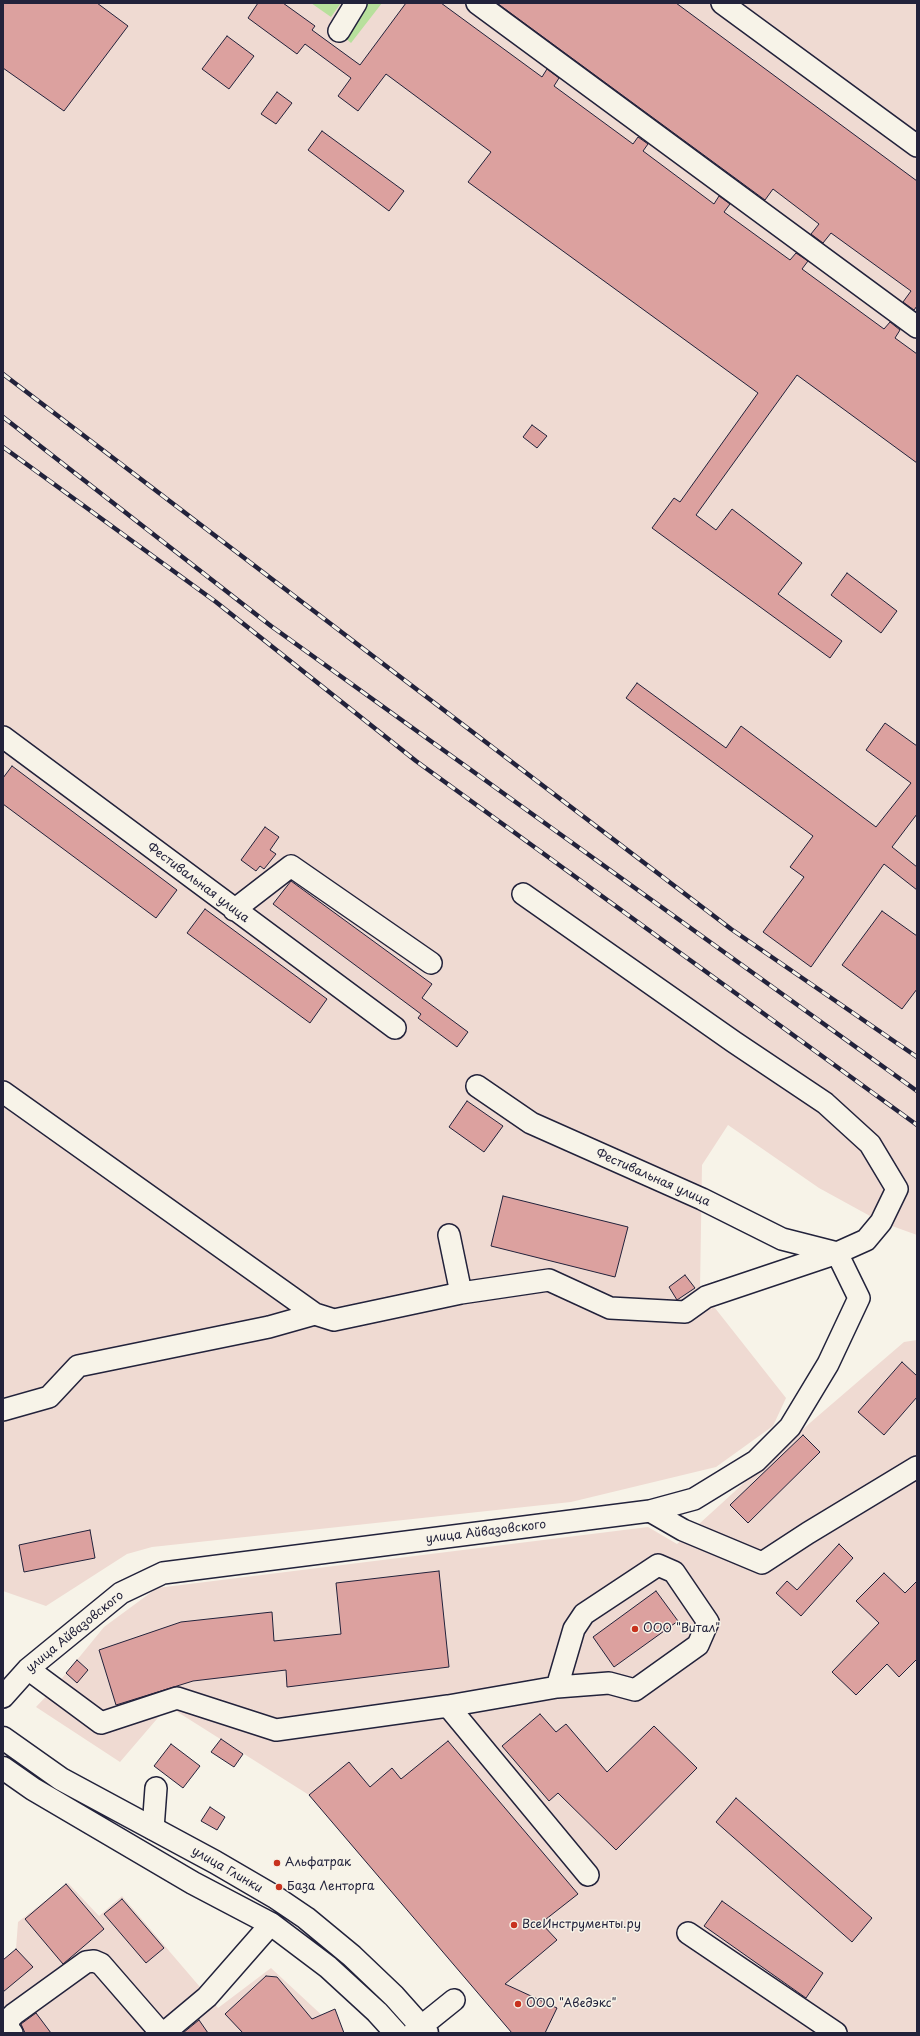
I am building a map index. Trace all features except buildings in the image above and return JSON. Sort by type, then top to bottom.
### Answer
[{"type":"highway","name":"улица Глинки","points":[[3,1738],[61,1780],[215,1862],[306,1918],[352,1956],[394,1996],[420,2031]]},
{"type":"highway","points":[[3,1768],[33,1789],[186,1879],[271,1924],[328,1967],[377,2012],[396,2033]]},
{"type":"street","points":[[339,31],[356,3]]},
{"type":"street","points":[[477,3],[917,327]]},
{"type":"street","points":[[722,3],[917,146]]},
{"type":"street","name":"Фестивальная улица","points":[[3,737],[234,910],[395,1028]]},
{"type":"street","points":[[234,910],[291,866],[431,962]]},
{"type":"street","points":[[3,1092],[315,1314],[334,1320],[461,1293],[549,1280],[610,1308],[685,1312],[706,1298],[837,1253],[866,1240],[881,1222],[897,1189],[870,1144],[825,1103],[734,1042],[522,894]]},
{"type":"street","name":"Фестивальная улица","points":[[477,1086],[531,1123],[702,1199],[782,1239],[837,1253]]},
{"type":"street","points":[[449,1235],[461,1293]]},
{"type":"street","name":"улица Айвазовского","points":[[5,1689],[121,1593],[163,1573],[650,1511],[694,1499],[756,1461],[790,1427],[828,1364],[860,1298],[837,1253]]},
{"type":"street","points":[[3,1410],[49,1397],[78,1366],[269,1327],[315,1314]]},
{"type":"street","points":[[650,1511],[683,1530],[762,1563],[808,1533],[917,1467]]},
{"type":"street","points":[[28,1669],[101,1723],[178,1698],[276,1730],[448,1706],[557,1687],[609,1683],[635,1690],[698,1645],[708,1622],[674,1572],[658,1565],[584,1614],[574,1629],[557,1687]]},
{"type":"street","points":[[448,1706],[588,1875]]},
{"type":"street","points":[[153,1829],[156,1788]]},
{"type":"street","points":[[164,2033],[207,1997],[271,1924]]},
{"type":"street","points":[[688,1933],[836,2033]]},
{"type":"street","points":[[12,2033],[9,2029],[8,2020],[14,2014],[86,1962],[94,1961],[101,1964],[161,2033]]},
{"type":"street","points":[[420,2031],[454,2000]]},
{"type":"shaded area","points":[[3,3],[917,3],[917,1235],[881,1222],[819,1188],[728,1125],[702,1165],[700,1289],[786,1398],[773,1426],[716,1467],[571,1502],[152,1547],[127,1554],[46,1606],[3,1591]]},
{"type":"shaded area","points":[[917,1340],[917,2033],[512,2033],[309,1795],[168,1706],[120,1762],[36,1707],[54,1688],[104,1627],[157,1588],[648,1527],[677,1544],[811,1422],[904,1342]]},
{"type":"shaded area","points":[[68,1883],[99,1916],[122,1896],[218,2008],[271,1968],[341,2033],[3,2033],[3,1960],[16,1949],[18,1922]]},
{"type":"green space","points":[[311,3],[341,3],[331,17]]},
{"type":"green space","points":[[361,3],[382,3],[351,43],[342,35]]},
{"type":"railway","points":[[3,374],[731,929],[917,1057]]},
{"type":"railway","points":[[3,417],[271,626],[917,1091]]},
{"type":"railway","points":[[3,447],[216,602],[416,761],[917,1125]]},
{"type":"place","name":"ООО \"Витал\"","points":[[635,1629]]},
{"type":"place","name":"Альфатрак","points":[[277,1863]]},
{"type":"place","name":"База Ленторга","points":[[279,1887]]},
{"type":"place","name":"ВсеИнструменты.ру","points":[[514,1925]]},
{"type":"place","name":"ООО \"Аведэкс\"","points":[[518,2004]]}]
